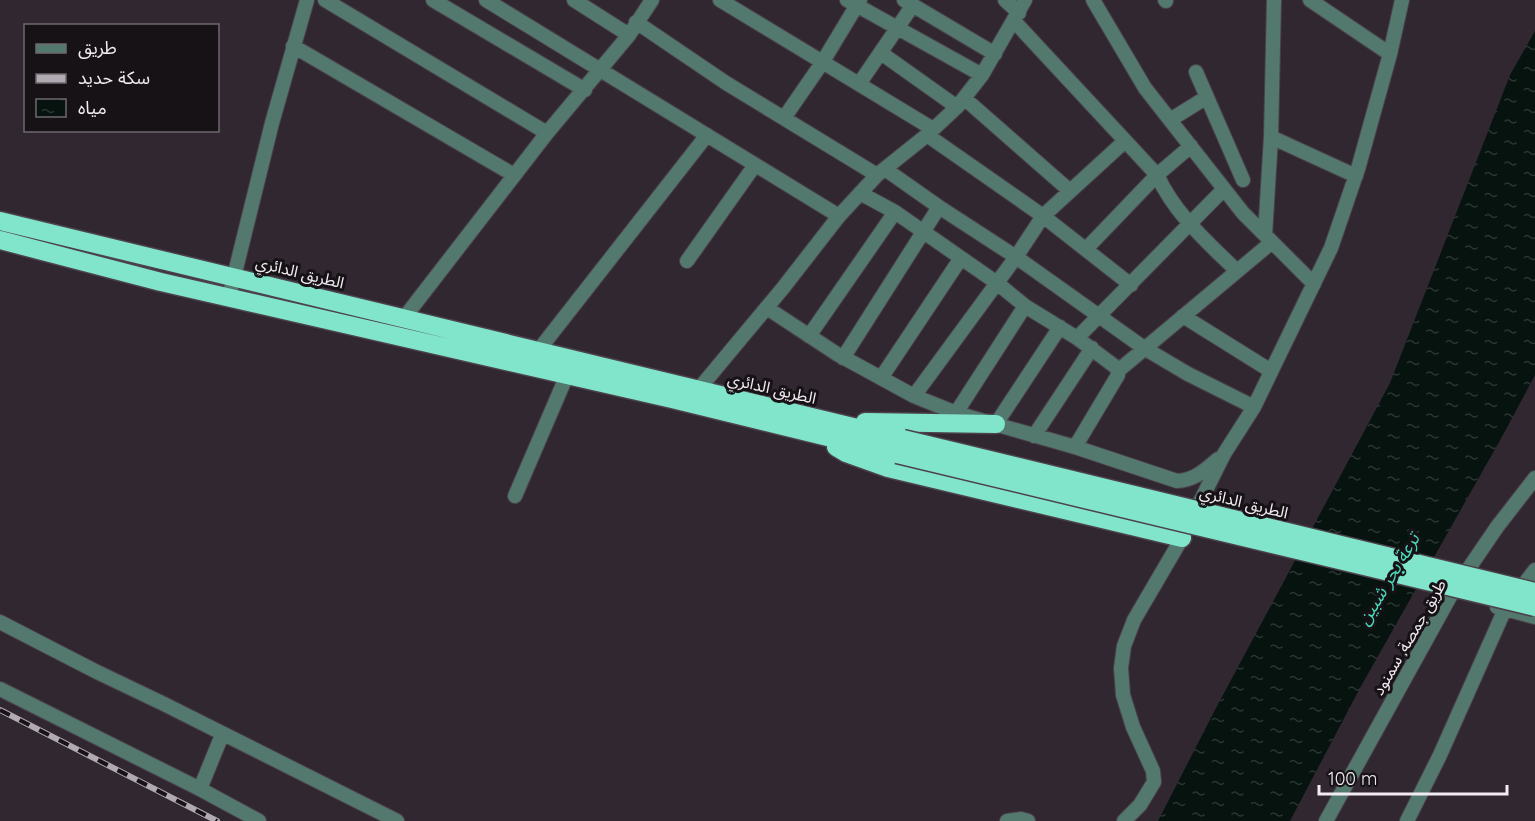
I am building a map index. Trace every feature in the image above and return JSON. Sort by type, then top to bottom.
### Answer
[{"type":"highway","name":"الطريق الدائري","points":[[0,221],[698,390],[827,429]]},
{"type":"highway","name":"الطريق الدائري","points":[[0,240],[229,297],[567,375],[827,429],[1535,607]]},
{"type":"highway","points":[[827,429],[996,424]]},
{"type":"highway","points":[[827,429],[846,453],[888,468],[1182,538]]},
{"type":"highway","name":"الطريق الدائري","points":[[900,447],[1535,592]]},
{"type":"street","points":[[229,297],[293,46],[307,0]]},
{"type":"street","points":[[325,0],[547,133]]},
{"type":"street","points":[[433,0],[585,90]]},
{"type":"street","points":[[486,0],[839,216]]},
{"type":"street","points":[[574,0],[632,29],[881,172],[1016,257],[1144,348],[1188,374],[1254,407]]},
{"type":"street","points":[[404,318],[547,133],[600,71],[652,0]]},
{"type":"street","points":[[720,0],[859,84],[930,132],[1131,285]]},
{"type":"street","points":[[1005,0],[1019,11],[1125,141],[1157,175],[1167,196],[1189,225],[1237,271]]},
{"type":"street","points":[[1093,0],[1145,88],[1243,213],[1314,284]]},
{"type":"street","points":[[1075,447],[1119,370],[1237,271],[1268,238],[1274,0]]},
{"type":"street","points":[[1124,821],[1140,805],[1154,782],[1153,771],[1133,727],[1123,694],[1121,668],[1124,646],[1134,620],[1182,538],[1224,454],[1254,407],[1331,248],[1356,176],[1390,54],[1402,0]]},
{"type":"street","points":[[1312,1],[1390,54]]},
{"type":"street","points":[[784,118],[822,63],[854,2],[982,75]]},
{"type":"street","points":[[859,84],[898,28],[908,3],[995,54]]},
{"type":"street","points":[[698,390],[767,308],[839,216],[881,172],[930,132],[960,102],[982,75],[1019,11]]},
{"type":"street","points":[[293,46],[514,175]]},
{"type":"street","points":[[881,53],[960,102],[1070,191]]},
{"type":"street","points":[[1196,72],[1243,180]]},
{"type":"street","points":[[1170,120],[1207,97]]},
{"type":"street","points":[[538,351],[707,135]]},
{"type":"street","points":[[1271,138],[1356,176]]},
{"type":"street","points":[[914,396],[997,284],[1043,216],[1125,141]]},
{"type":"street","points":[[1086,249],[1157,175],[1191,147]]},
{"type":"street","points":[[687,261],[755,165]]},
{"type":"street","points":[[1077,338],[1224,189]]},
{"type":"street","points":[[860,193],[895,212],[1025,306],[1092,348],[1119,370]]},
{"type":"street","points":[[843,358],[939,207]]},
{"type":"street","points":[[809,336],[895,212]]},
{"type":"street","points":[[881,378],[961,258]]},
{"type":"street","points":[[956,413],[1025,306]]},
{"type":"street","points":[[767,308],[843,358],[914,396],[956,413],[1075,447],[1177,481],[1187,481],[1198,476],[1224,454]]},
{"type":"street","points":[[1183,316],[1271,371]]},
{"type":"street","points":[[996,424],[1060,327]]},
{"type":"street","points":[[1034,436],[1092,348]]},
{"type":"street","points":[[516,496],[567,375]]},
{"type":"street","name":"طريق جمصة, سمنود","points":[[1326,821],[1452,594],[1497,527],[1535,478]]},
{"type":"street","points":[[1407,821],[1440,755],[1505,609],[1535,570]]},
{"type":"street","points":[[1452,594],[1535,617]]},
{"type":"street","points":[[0,622],[397,821]]},
{"type":"street","points":[[0,689],[259,821]]},
{"type":"street","points":[[200,789],[222,735]]},
{"type":"street","points":[[1007,821],[1021,819],[1028,821]]},
{"type":"water","name":"ترعة بحر شبين","points":[[1535,31],[1535,375],[1360,688],[1290,821],[1158,821],[1390,383],[1510,75]]},
{"type":"railway","points":[[0,710],[217,821]]}]
